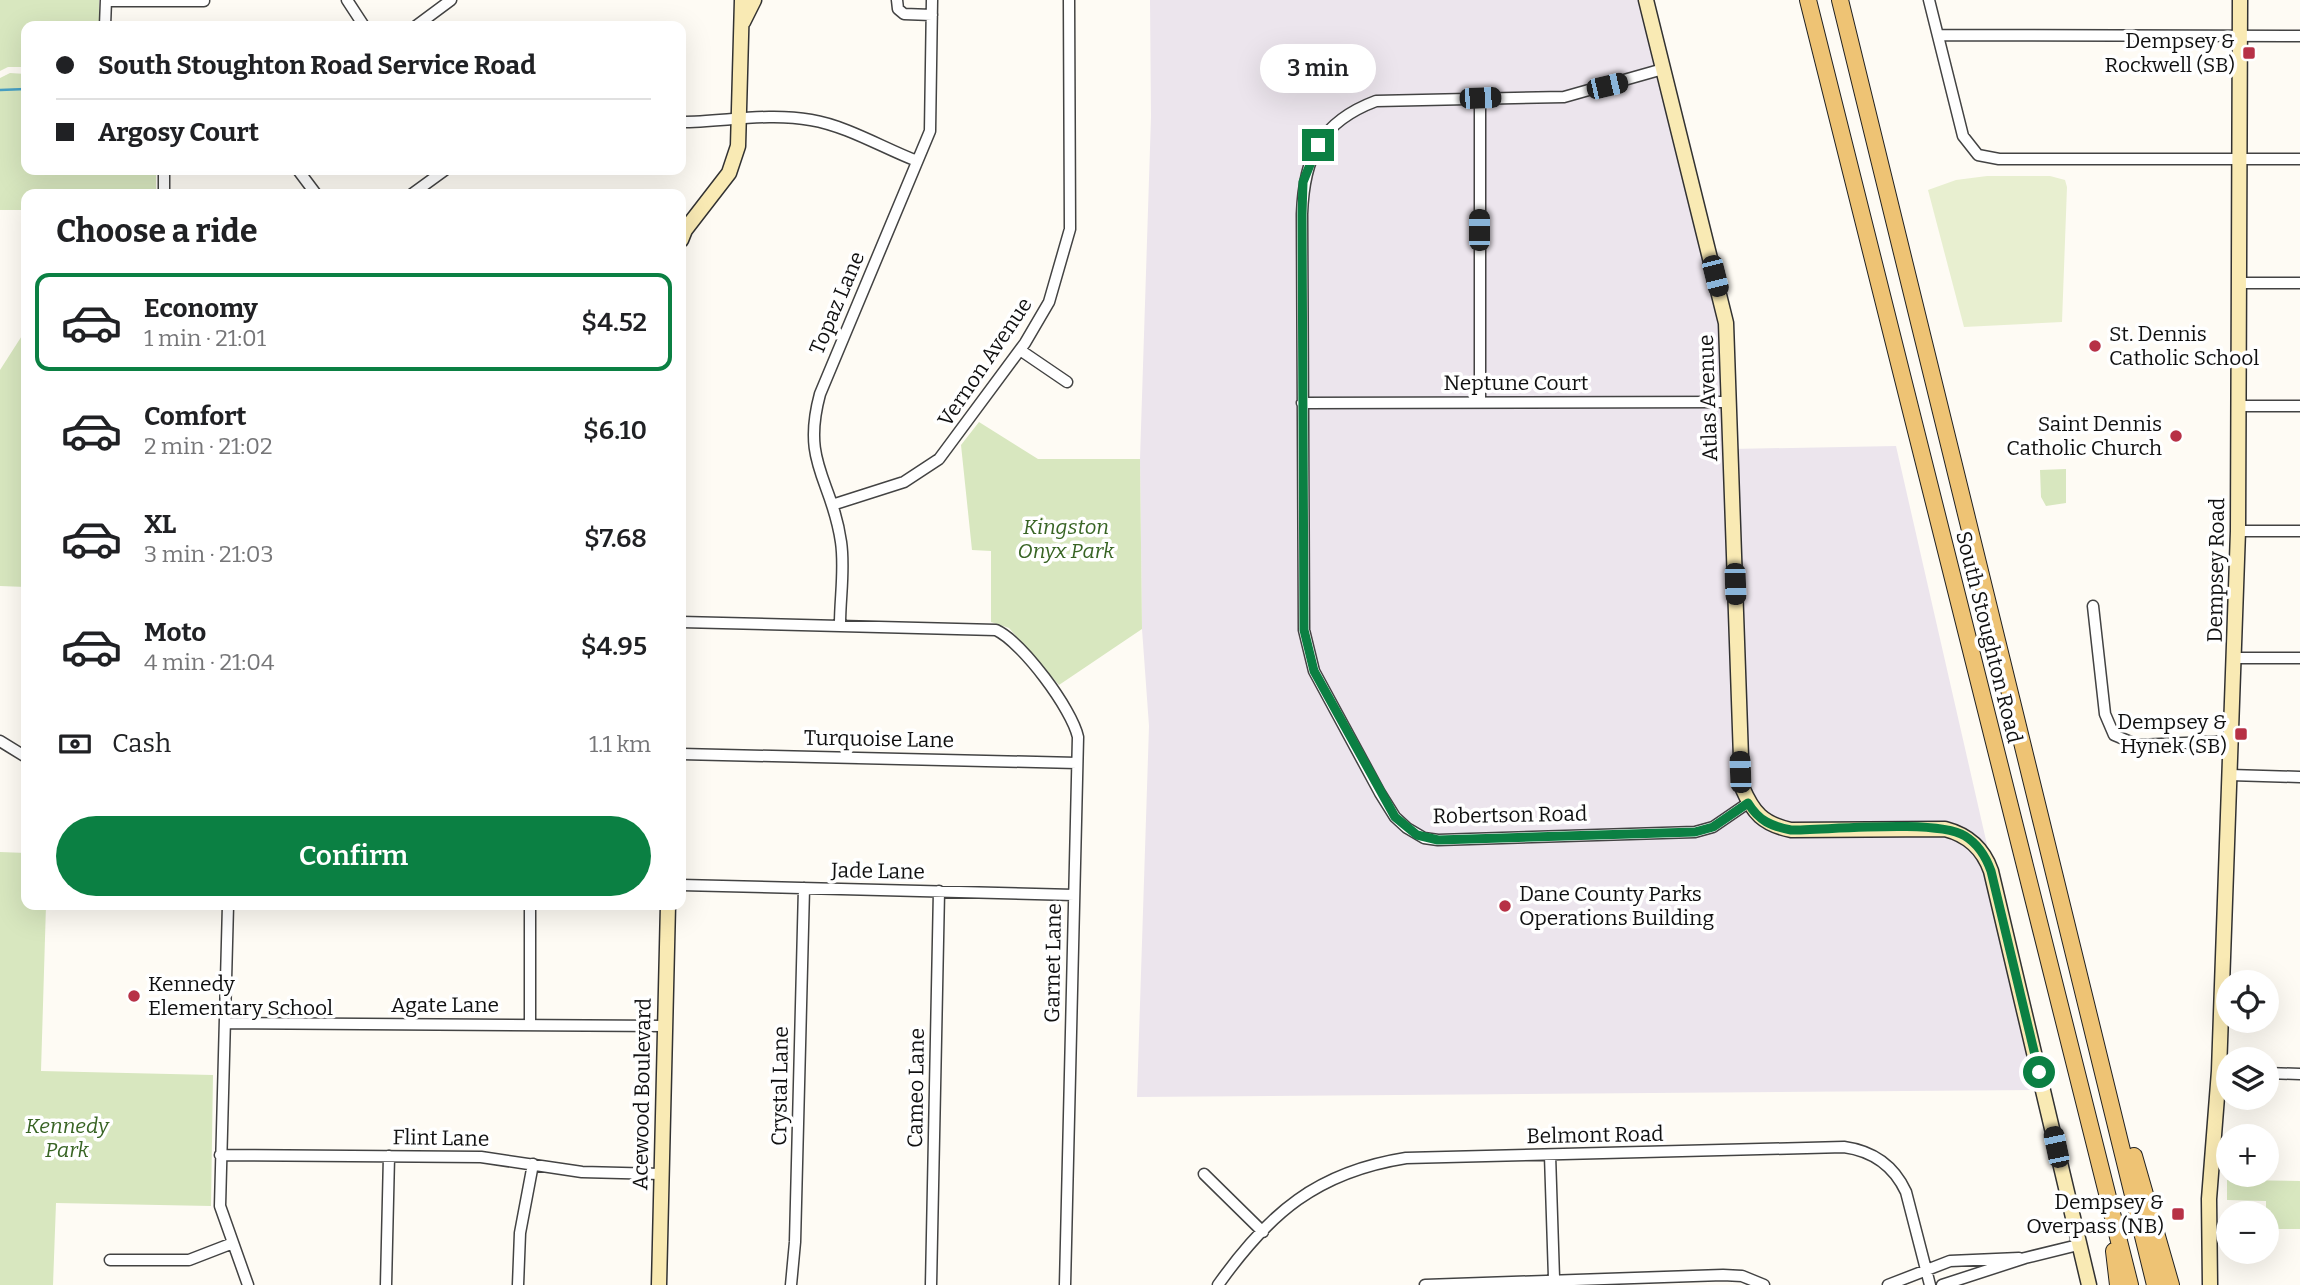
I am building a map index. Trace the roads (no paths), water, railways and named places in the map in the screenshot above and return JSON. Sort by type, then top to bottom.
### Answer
[{"type":"main road","points":[[1802,0],[1849,169]]},
{"type":"main road","name":"South Stoughton Road","points":[[1808,0],[2130,1285]]},
{"type":"main road","name":"South Stoughton Road","points":[[1840,0],[2155,1285]]},
{"type":"main road","points":[[2011,810],[2038,804]]},
{"type":"main road","points":[[2092,1022],[2171,1285]]},
{"type":"main road","points":[[2110,1203],[2118,1285]]},
{"type":"street","points":[[347,0],[361,21]]},
{"type":"street","points":[[423,21],[451,0]]},
{"type":"street","points":[[686,230],[729,173],[738,146],[741,119],[742,0]]},
{"type":"street","points":[[741,26],[754,0]]},
{"type":"street","points":[[897,0],[898,9],[904,14],[932,15]]},
{"type":"street","name":"Topaz Lane","points":[[840,624],[842,559],[832,505],[815,461],[811,433],[820,394],[932,119],[932,0]]},
{"type":"street","name":"Vernon Avenue","points":[[832,505],[904,482],[939,459],[1020,350],[1049,302],[1068,240],[1069,0]]},
{"type":"street","name":"Atlas Avenue","points":[[1646,0],[1725,317],[1740,772],[1748,803]]},
{"type":"street","points":[[1929,0],[1963,136],[1969,148],[1982,156],[1999,159],[2300,159]]},
{"type":"street","name":"Dempsey Road","points":[[2224,1047],[2238,531],[2240,0]]},
{"type":"street","points":[[106,21],[106,1],[204,1]]},
{"type":"street","points":[[1938,36],[2300,36]]},
{"type":"street","name":"Robertson Road","points":[[1663,69],[1564,97],[1376,101],[1336,123],[1312,154],[1303,182],[1302,204],[1302,403],[1307,647],[1314,671],[1398,821],[1417,835],[1438,840],[1695,832],[1713,827],[1748,803]]},
{"type":"street","points":[[1480,98],[1480,402]]},
{"type":"street","points":[[686,122],[791,117],[823,122],[917,161]]},
{"type":"street","points":[[419,189],[438,175]]},
{"type":"street","points":[[2239,283],[2300,283]]},
{"type":"street","points":[[1020,350],[1067,382]]},
{"type":"street","name":"Neptune Court","points":[[1302,403],[1729,402]]},
{"type":"street","points":[[2239,406],[2300,406]]},
{"type":"street","points":[[2238,531],[2300,531]]},
{"type":"street","points":[[2092,606],[2105,714],[2114,735],[2138,745],[2231,741]]},
{"type":"street","name":"Garnet Lane","points":[[686,622],[996,630],[1012,640],[1073,720],[1078,737],[1065,1285]]},
{"type":"street","points":[[2235,658],[2300,658]]},
{"type":"street","points":[[0,741],[21,754]]},
{"type":"street","name":"Turquoise Lane","points":[[686,754],[1077,763]]},
{"type":"street","points":[[2230,775],[2300,777]]},
{"type":"street","points":[[1748,803],[1756,815],[1770,825],[1791,830],[1945,829],[1965,836],[1980,848],[1991,871],[2089,1285]]},
{"type":"street","name":"Jade Lane","points":[[686,885],[1074,894]]},
{"type":"street","name":"Crystal Lane","points":[[791,1285],[795,1242],[804,888]]},
{"type":"street","name":"Cameo Lane","points":[[931,1285],[939,891]]},
{"type":"street","points":[[228,910],[220,1206],[248,1285]]},
{"type":"street","points":[[530,910],[530,1025]]},
{"type":"street","name":"Acewood Boulevard","points":[[659,1285],[668,910]]},
{"type":"street","name":"Agate Lane","points":[[225,1023],[665,1026]]},
{"type":"street","points":[[2279,1073],[2300,1074]]},
{"type":"street","name":"Dempsey Road","points":[[2210,1285],[2217,1223],[2219,1173],[2215,1141],[2219,1110]]},
{"type":"street","name":"Belmont Road","points":[[1218,1285],[1237,1258],[1308,1191],[1366,1165],[1406,1158],[1844,1147],[1864,1151],[1889,1166],[1903,1185],[1930,1285]]},
{"type":"street","name":"Flint Lane","points":[[220,1155],[481,1157],[582,1172],[661,1174]]},
{"type":"street","points":[[1550,1155],[1553,1278]]},
{"type":"street","points":[[386,1285],[389,1156]]},
{"type":"street","points":[[517,1285],[520,1233],[533,1164]]},
{"type":"street","points":[[1204,1174],[1263,1231]]},
{"type":"street","points":[[110,1260],[189,1260],[233,1242]]},
{"type":"street","points":[[1942,1285],[2025,1258],[2078,1245]]},
{"type":"street","points":[[1888,1285],[1925,1269],[1959,1259],[2025,1258]]},
{"type":"street","points":[[1425,1285],[1553,1278],[1735,1275],[1764,1285]]},
{"type":"waterway","points":[[0,90],[21,89]]},
{"type":"place","name":"Dempsey & Rockwell (SB)","points":[[2249,53]]},
{"type":"place","name":"St. Dennis Catholic School","points":[[2095,346]]},
{"type":"place","name":"Saint Dennis Catholic Church","points":[[2176,436]]},
{"type":"place","name":"Dempsey & Hynek (SB)","points":[[2241,734]]},
{"type":"place","name":"Dane County Parks Operations Building","points":[[1505,906]]},
{"type":"place","name":"Kennedy Elementary School","points":[[134,996]]},
{"type":"place","name":"Dempsey & Overpass (NB)","points":[[2178,1214]]},
{"type":"park label","name":"Kingston Onyx Park","points":[[1066,539]]},
{"type":"park label","name":"Kennedy Park","points":[[67,1138]]}]
